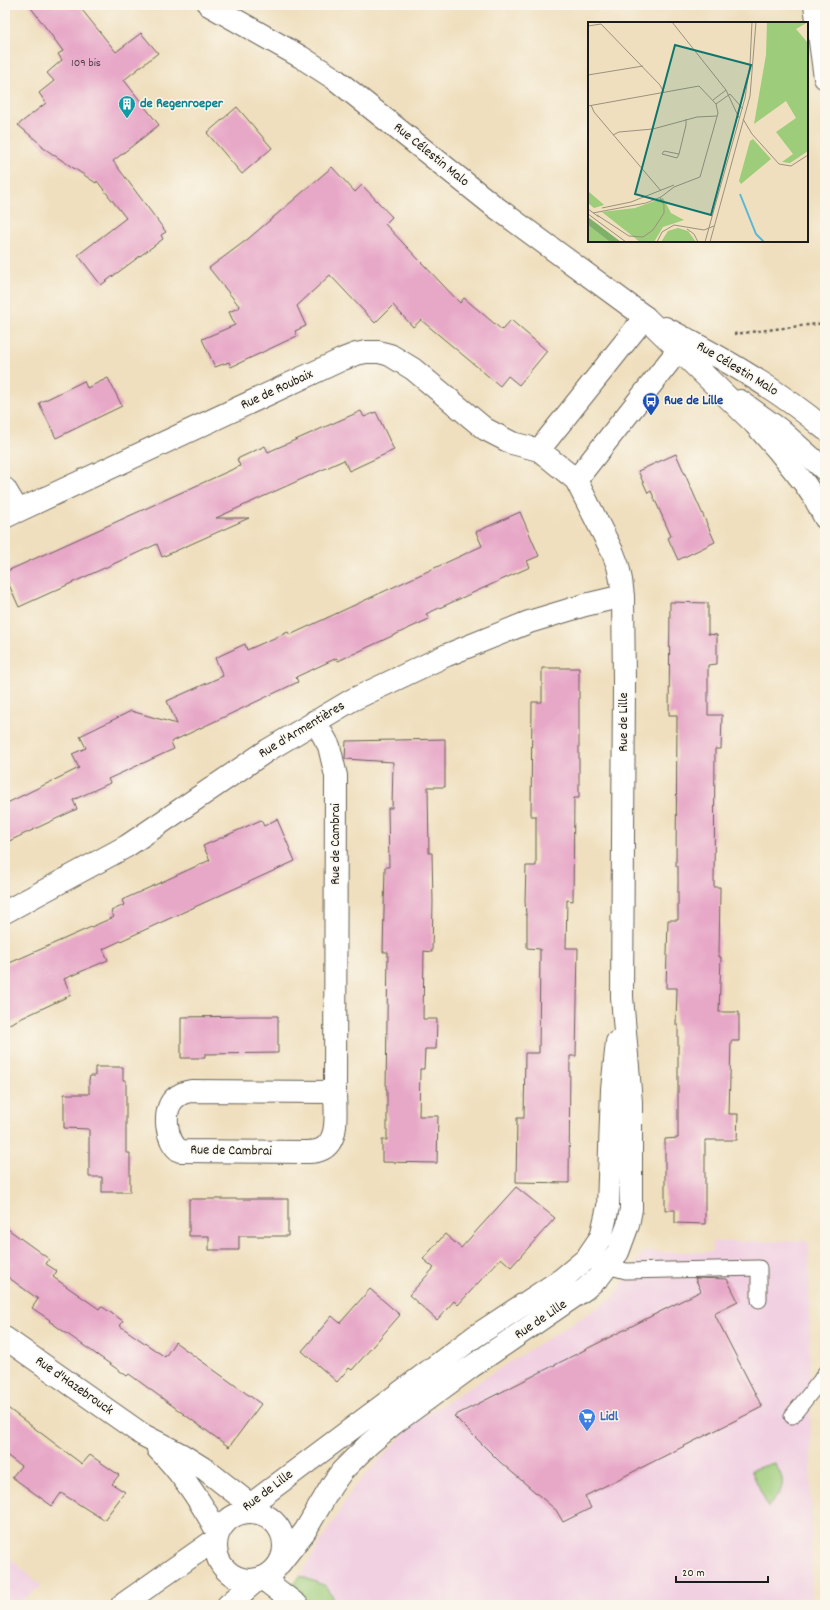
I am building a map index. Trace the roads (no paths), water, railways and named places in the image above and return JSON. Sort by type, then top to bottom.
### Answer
[{"type":"main road","name":"Rue Célestin Malo","points":[[209,5],[301,57],[335,80],[494,206],[683,345],[706,377],[755,424],[792,466],[815,500],[825,518]]},
{"type":"main road","points":[[815,5],[825,78]]},
{"type":"main road","points":[[538,450],[645,317]]},
{"type":"main road","name":"Rue Célestin Malo","points":[[683,345],[719,356],[775,390],[825,429]]},
{"type":"main road","points":[[576,480],[683,345]]},
{"type":"main road","name":"Rue de Roubaix","points":[[12,514],[356,354],[366,352],[379,352],[390,355],[402,361],[485,429],[512,443],[538,450]]},
{"type":"main road","name":"Rue Célestin Malo","points":[[706,377],[780,429],[825,470]]},
{"type":"main road","name":"Rue de Lille","points":[[280,1562],[305,1531],[342,1471],[369,1444],[393,1424],[471,1366],[585,1289],[599,1277],[618,1252],[631,1210],[631,1102],[622,997],[624,691],[621,580],[613,552],[576,480],[538,450]]},
{"type":"main road","points":[[5,489],[12,514]]},
{"type":"main road","name":"Rue d'Armentières","points":[[5,912],[127,846],[244,765],[352,700],[424,666],[493,636],[548,616],[622,596]]},
{"type":"main road","name":"Rue de Cambrai","points":[[315,721],[329,746],[336,776],[335,1092],[334,1134],[329,1144],[317,1151],[180,1151],[175,1148],[169,1138],[168,1110],[173,1100],[184,1092],[335,1092]]},
{"type":"main road","name":"Rue de Lille","points":[[250,1511],[468,1342],[562,1279],[586,1259],[601,1237],[608,1207],[612,1089],[622,997]]},
{"type":"main road","name":"Rue d'Hazebrouck","points":[[5,1338],[143,1434],[206,1470],[250,1511]]},
{"type":"main road","name":"Rue d'Hazebrouck","points":[[143,1434],[185,1480],[206,1511],[217,1536]]},
{"type":"main road","points":[[122,1605],[217,1536],[226,1522],[250,1511],[274,1522],[282,1534],[284,1549],[280,1562],[274,1570],[260,1579],[228,1605]]},
{"type":"main road","points":[[217,1536],[217,1558],[225,1570],[242,1580],[260,1579],[297,1605]]},
{"type":"lane","points":[[586,1259],[618,1270],[636,1271],[759,1268],[760,1300]]},
{"type":"lane","points":[[792,1416],[825,1373]]},
{"type":"place","name":"de Regenroeper","points":[[127,119]]},
{"type":"place","name":"Rue de Lille","points":[[651,416]]},
{"type":"place","name":"Lidl","points":[[587,1432]]}]
